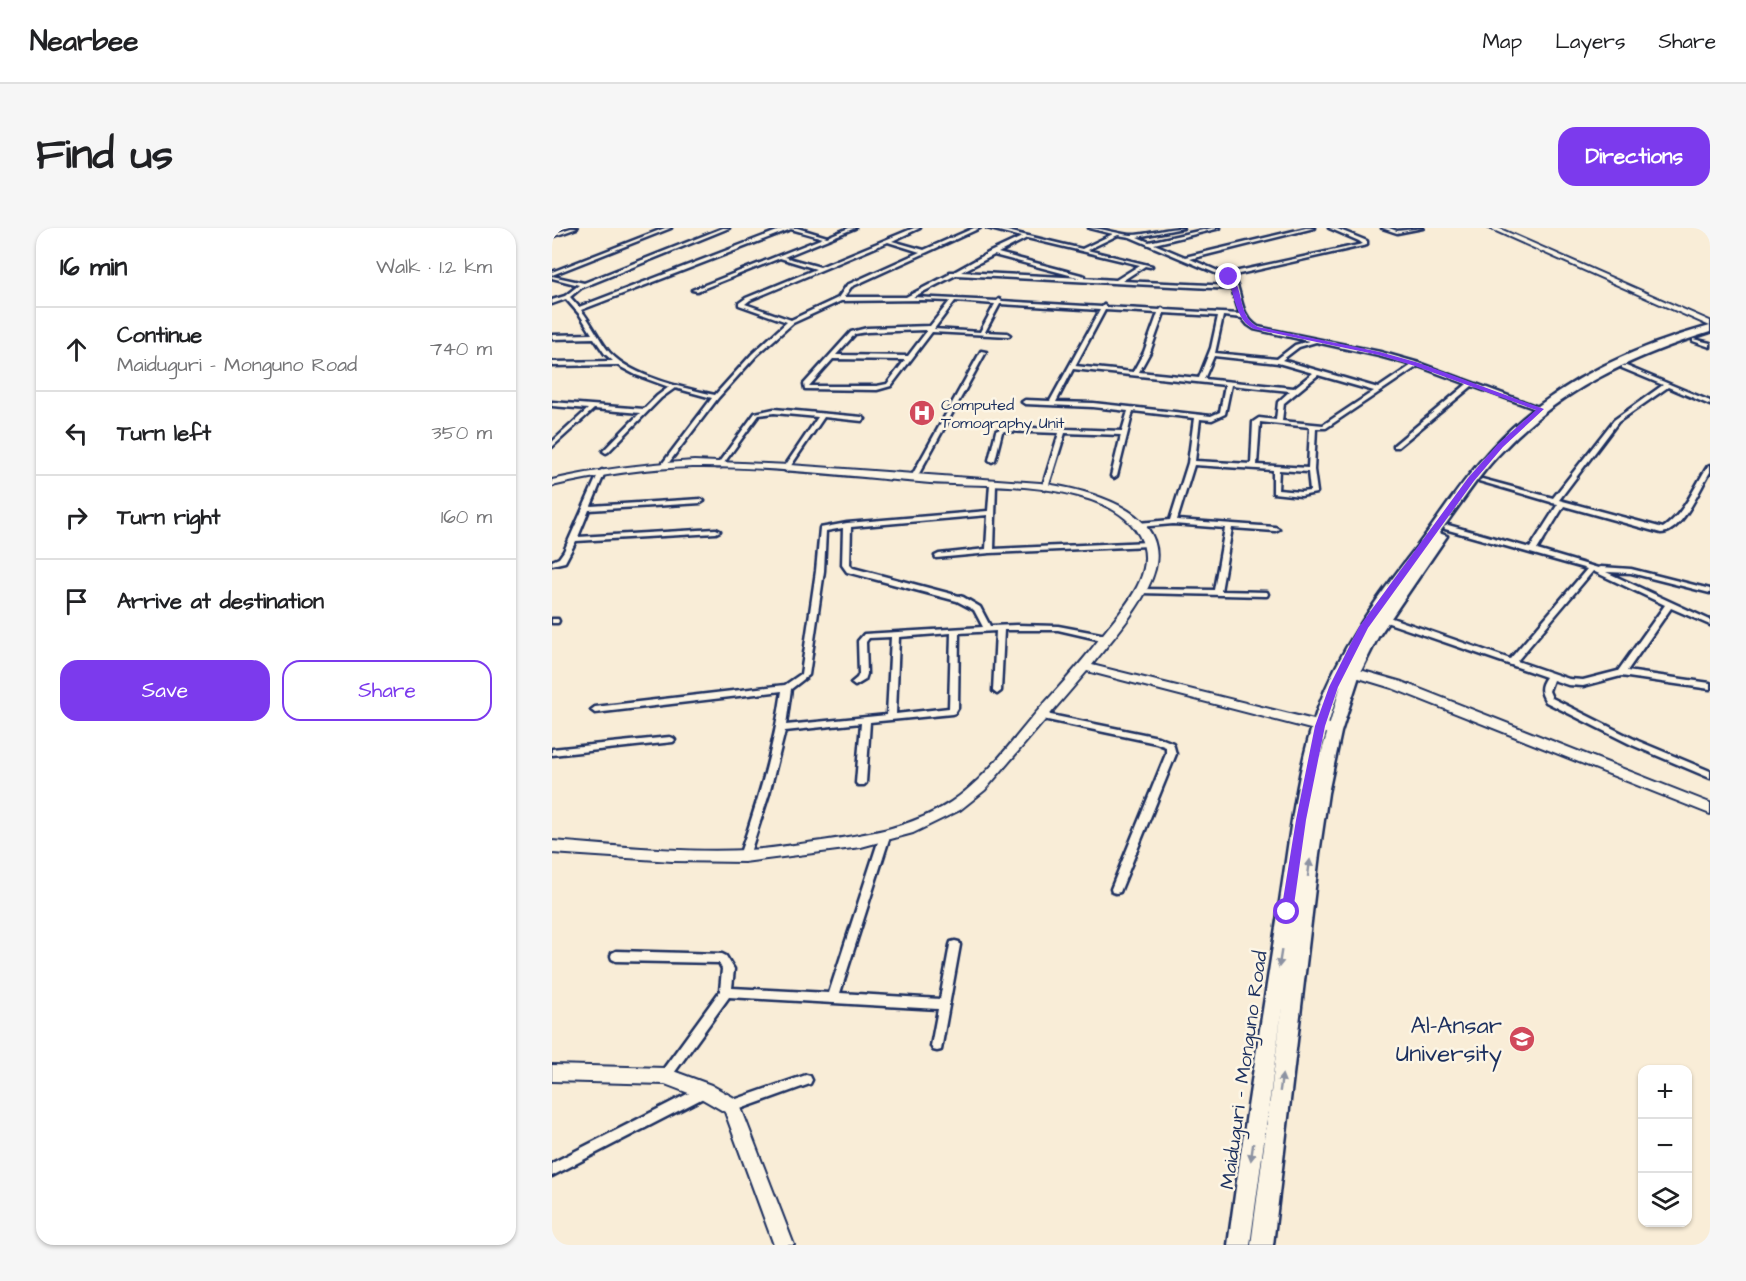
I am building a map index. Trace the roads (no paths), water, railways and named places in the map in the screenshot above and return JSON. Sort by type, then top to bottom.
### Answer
[{"type":"main road","name":"Maiduguri - Monguno Road","points":[[1239,1245],[1301,820],[1327,728],[1334,687],[1363,627],[1471,479],[1501,445],[1541,409],[1568,390],[1608,368],[1662,345],[1710,329]]},
{"type":"main road","name":"Maiduguri - Monguno Road","points":[[1262,1245],[1313,832],[1326,760],[1327,728],[1364,648],[1448,527],[1482,481],[1512,446],[1553,409],[1624,367],[1710,334]]},
{"type":"street","points":[[552,236],[575,228]]},
{"type":"street","points":[[552,275],[669,228]]},
{"type":"street","points":[[552,302],[567,297],[573,290],[584,285],[728,228]]},
{"type":"street","points":[[579,309],[790,228],[828,238]]},
{"type":"street","points":[[695,290],[853,228]]},
{"type":"street","points":[[791,322],[741,304],[748,299],[918,228]]},
{"type":"street","points":[[840,299],[849,286],[978,228]]},
{"type":"street","points":[[989,228],[1147,266],[1116,282]]},
{"type":"street","points":[[1091,228],[1131,236],[1226,275],[1233,281],[1242,316],[1248,324],[1256,328],[1318,340],[1417,364],[1541,409]]},
{"type":"street","points":[[1131,236],[1181,228]]},
{"type":"street","points":[[1151,243],[1218,228]]},
{"type":"street","points":[[1187,258],[1312,228]]},
{"type":"street","points":[[1226,275],[1365,245],[1365,242],[1331,228]]},
{"type":"street","points":[[1384,228],[1393,232],[1421,228]]},
{"type":"street","points":[[1492,228],[1710,322]]},
{"type":"street","points":[[1499,228],[1710,322]]},
{"type":"street","points":[[1083,250],[1116,234]]},
{"type":"street","points":[[906,298],[1026,237]]},
{"type":"street","points":[[888,241],[925,252]]},
{"type":"street","points":[[992,253],[1100,282]]},
{"type":"street","points":[[780,258],[821,269]]},
{"type":"street","points":[[952,273],[1235,288]]},
{"type":"street","points":[[552,275],[584,285]]},
{"type":"street","points":[[567,297],[570,303],[579,309],[594,336],[618,363]]},
{"type":"street","points":[[665,464],[716,397],[754,355],[791,322],[840,299],[906,298],[999,301],[1242,316]]},
{"type":"street","points":[[953,300],[930,329],[908,358],[889,386],[883,388],[807,388],[806,385],[830,357],[853,333],[859,331],[930,329],[1007,335]]},
{"type":"street","points":[[982,333],[999,301]]},
{"type":"street","points":[[1052,403],[1104,307]]},
{"type":"street","points":[[1135,374],[1151,343],[1162,310]]},
{"type":"street","points":[[1201,380],[1211,354],[1221,314]]},
{"type":"street","points":[[552,337],[594,336]]},
{"type":"street","points":[[1278,360],[1297,346],[1318,340]]},
{"type":"street","points":[[1695,340],[1710,345]]},
{"type":"street","points":[[913,478],[983,352]]},
{"type":"street","points":[[1211,354],[1278,360],[1378,390]]},
{"type":"street","points":[[830,357],[908,358]]},
{"type":"street","points":[[552,364],[618,363],[674,386],[716,397]]},
{"type":"street","points":[[1254,466],[1256,422],[1265,419],[1324,427],[1417,364]]},
{"type":"street","points":[[1072,367],[1294,390]]},
{"type":"street","points":[[1624,367],[1710,403]]},
{"type":"street","points":[[1279,421],[1281,402],[1318,372]]},
{"type":"street","points":[[1025,402],[1131,409],[1212,418],[1223,413],[1228,383]]},
{"type":"street","points":[[1396,446],[1471,384]]},
{"type":"street","points":[[1533,550],[1558,503],[1616,421],[1667,385]]},
{"type":"street","points":[[606,451],[644,411],[674,386]]},
{"type":"street","points":[[552,404],[644,411]]},
{"type":"street","points":[[552,445],[592,407]]},
{"type":"street","points":[[1114,476],[1131,409]]},
{"type":"street","points":[[719,466],[757,414],[774,411],[862,419]]},
{"type":"street","points":[[786,469],[822,416]]},
{"type":"street","points":[[1173,522],[1191,463],[1197,418]]},
{"type":"street","points":[[1276,468],[1275,492],[1301,494],[1314,492],[1311,470],[1313,425]]},
{"type":"street","points":[[992,460],[999,431],[1004,429],[1063,429],[1124,433]]},
{"type":"street","points":[[1045,488],[1063,429]]},
{"type":"street","points":[[1191,463],[1311,470]]},
{"type":"street","points":[[552,483],[602,472],[665,464],[786,469],[1045,488],[1098,499],[1123,511],[1139,525],[1149,544],[1150,572],[1140,591],[1085,667],[1041,716],[994,775],[956,805],[921,825],[884,839],[744,856],[552,847]]},
{"type":"street","points":[[1482,481],[1664,531],[1669,528],[1707,477],[1710,467]]},
{"type":"street","points":[[552,563],[562,560],[574,539],[602,472]]},
{"type":"street","points":[[990,551],[993,484]]},
{"type":"street","points":[[587,508],[701,501]]},
{"type":"street","points":[[595,710],[787,688],[805,675],[820,571],[823,531],[847,525],[991,513]]},
{"type":"street","points":[[1139,525],[1173,522],[1275,529]]},
{"type":"street","points":[[847,525],[846,565],[850,570],[960,599],[976,609],[987,629]]},
{"type":"street","points":[[1217,593],[1229,526]]},
{"type":"street","points":[[1448,527],[1592,568],[1710,623]]},
{"type":"street","points":[[574,539],[716,531]]},
{"type":"street","points":[[939,556],[990,551],[1149,544]]},
{"type":"street","points":[[1592,568],[1631,571],[1710,591]]},
{"type":"street","points":[[1512,662],[1592,568]]},
{"type":"street","points":[[1140,591],[1264,594]]},
{"type":"street","points":[[1621,673],[1670,604]]},
{"type":"street","points":[[1383,618],[1568,682],[1583,683],[1621,673],[1710,686]]},
{"type":"street","points":[[997,691],[1000,628]]},
{"type":"street","points":[[855,683],[861,680],[863,674],[863,638],[1000,628],[1058,628],[1106,638]]},
{"type":"street","points":[[782,728],[952,711],[954,708],[955,631]]},
{"type":"street","points":[[891,717],[895,634]]},
{"type":"street","points":[[1085,667],[1327,728]]},
{"type":"street","points":[[1353,672],[1397,685],[1710,809]]},
{"type":"street","points":[[1550,677],[1544,687],[1544,693],[1549,700],[1635,743],[1710,775]]},
{"type":"street","points":[[744,856],[766,792],[782,728],[787,688]]},
{"type":"street","points":[[1041,716],[1158,740],[1170,746],[1171,754],[1116,889]]},
{"type":"street","points":[[861,783],[866,718]]},
{"type":"street","points":[[552,752],[670,740]]},
{"type":"street","points":[[834,996],[884,839]]},
{"type":"street","points":[[937,1046],[955,945]]},
{"type":"street","points":[[616,956],[723,959],[728,969],[726,992],[665,1076]]},
{"type":"street","points":[[726,992],[834,996],[943,1004]]},
{"type":"street","points":[[552,1073],[665,1076],[705,1091],[732,1106],[784,1245]]},
{"type":"street","points":[[732,1106],[806,1080]]},
{"type":"street","points":[[552,1170],[705,1091]]},
{"type":"place","name":"Computed Tomography Unit","points":[[922,413]]},
{"type":"place","name":"Al-Ansar University","points":[[1522,1039]]}]
